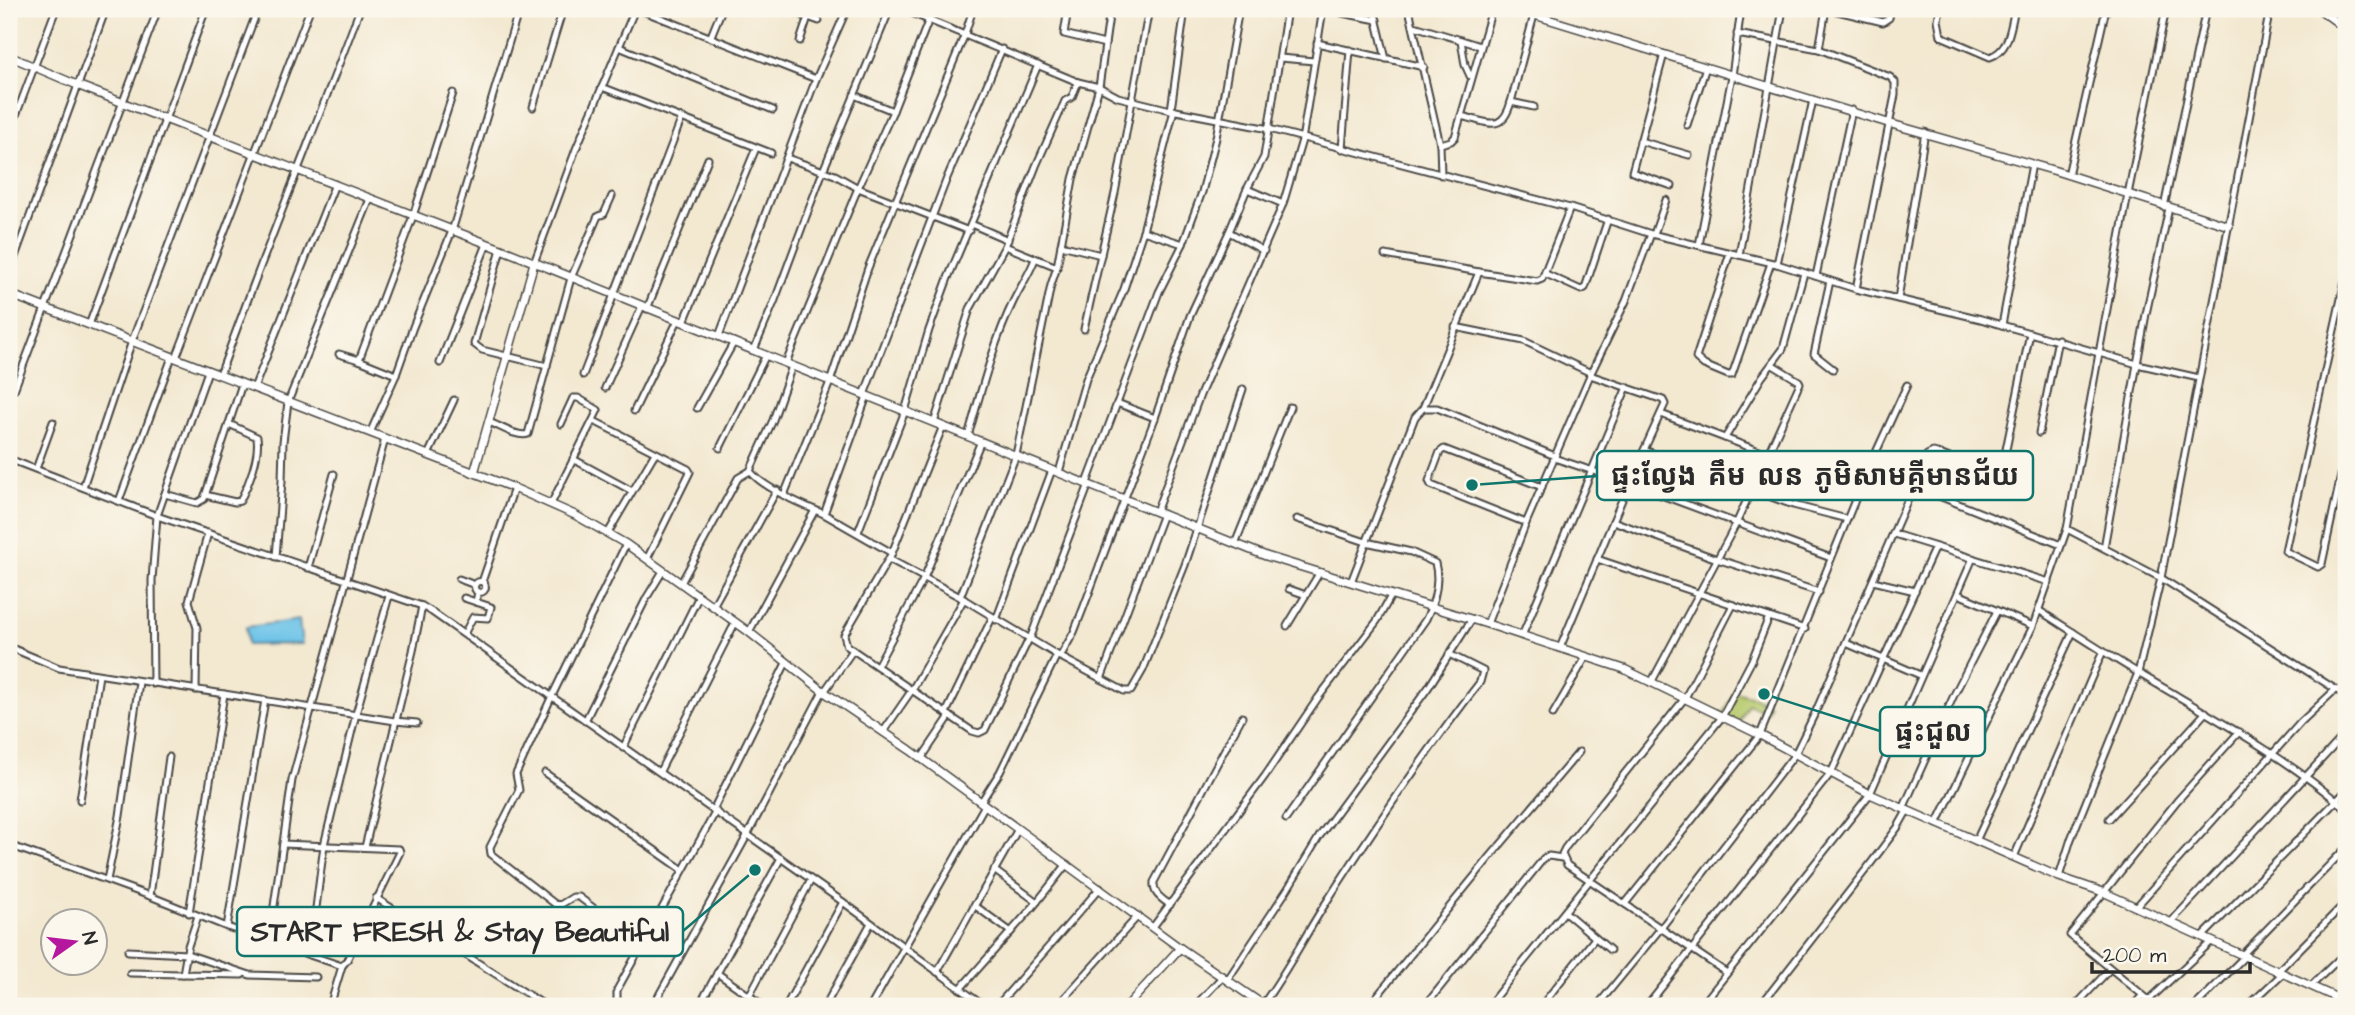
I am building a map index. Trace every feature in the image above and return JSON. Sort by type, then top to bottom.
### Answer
[{"type":"street","points":[[9,134],[56,9]]},
{"type":"street","points":[[9,273],[106,9]]},
{"type":"street","points":[[14,390],[158,9]]},
{"type":"street","points":[[89,325],[206,9]]},
{"type":"street","points":[[83,487],[132,341],[258,9]]},
{"type":"street","points":[[119,501],[310,9]]},
{"type":"street","points":[[220,375],[258,269],[360,9]]},
{"type":"street","points":[[370,433],[396,375],[452,231],[519,9]]},
{"type":"street","points":[[533,107],[563,9]]},
{"type":"street","points":[[474,473],[534,263],[602,87],[636,9],[816,79]]},
{"type":"street","points":[[711,36],[722,9]]},
{"type":"street","points":[[786,9],[819,21]]},
{"type":"street","points":[[719,336],[816,79],[847,9]]},
{"type":"street","points":[[754,350],[823,171],[890,9]]},
{"type":"street","points":[[902,9],[1078,82],[1099,87],[1113,95],[1219,121],[1269,130],[1570,208],[1653,234],[1774,263],[1856,289],[2058,339],[2137,364],[2199,378]]},
{"type":"street","points":[[681,583],[738,478],[750,471],[768,431],[789,365],[858,188],[893,111],[933,9]]},
{"type":"street","points":[[785,495],[830,382],[868,268],[973,9]]},
{"type":"street","points":[[1068,9],[1064,34],[1105,44]]},
{"type":"street","points":[[883,732],[912,690],[962,598],[1016,455],[1057,267],[1073,178],[1099,87],[1110,9]]},
{"type":"street","points":[[1084,329],[1115,193],[1149,9]]},
{"type":"street","points":[[921,759],[948,714],[994,619],[1056,471],[1086,380],[1124,289],[1143,231],[1172,110],[1185,9]]},
{"type":"street","points":[[1078,82],[1072,97],[1065,101],[1036,166],[1007,243],[970,309],[939,424],[890,556],[844,635],[845,644],[853,650],[976,733],[985,730],[1029,639],[1159,292],[1182,244],[1202,192],[1219,121],[1239,9]]},
{"type":"street","points":[[870,1006],[983,804],[1058,656],[1074,632],[1155,418],[1190,316],[1247,189],[1261,166],[1287,9]]},
{"type":"street","points":[[1101,679],[1200,395],[1283,204],[1302,140],[1322,9]]},
{"type":"street","points":[[1374,9],[1386,59]]},
{"type":"street","points":[[1409,9],[1440,144],[1441,175]]},
{"type":"street","points":[[1440,144],[1455,137],[1492,9]]},
{"type":"street","points":[[1515,9],[2229,226]]},
{"type":"street","points":[[1699,245],[1741,9]]},
{"type":"street","points":[[1739,255],[1783,9]]},
{"type":"street","points":[[1818,49],[1827,9],[1849,10],[1884,22],[1889,18],[1891,9]]},
{"type":"street","points":[[1940,9],[1938,20],[1941,36],[1990,57],[1998,54],[2007,43],[2015,9]]},
{"type":"street","points":[[2068,175],[2106,9]]},
{"type":"street","points":[[1937,824],[2040,611],[2067,529],[2128,194],[2166,9]]},
{"type":"street","points":[[2104,548],[2206,9]]},
{"type":"street","points":[[2059,877],[2071,839],[2138,673],[2161,578],[2270,9]]},
{"type":"street","points":[[2319,9],[2346,29]]},
{"type":"street","points":[[1342,13],[1357,12],[1377,20]]},
{"type":"street","points":[[1461,116],[1496,124],[1507,117],[1534,15]]},
{"type":"street","points":[[800,41],[808,17]]},
{"type":"street","points":[[1413,26],[1480,46]]},
{"type":"street","points":[[1737,34],[1818,49],[1890,77],[1895,82],[1856,289]]},
{"type":"street","points":[[1461,40],[1465,65],[1471,76]]},
{"type":"street","points":[[1317,43],[1424,68]]},
{"type":"street","points":[[619,47],[773,110]]},
{"type":"street","points":[[824,514],[932,216],[1002,49]]},
{"type":"street","points":[[1342,149],[1350,50]]},
{"type":"street","points":[[1664,54],[1633,173],[1672,186]]},
{"type":"street","points":[[9,56],[501,249],[1234,544],[1623,669],[1760,735],[1870,794],[2059,877],[2103,892],[2344,1002]]},
{"type":"street","points":[[1280,58],[1314,61]]},
{"type":"street","points":[[858,532],[905,411],[929,330],[1038,65]]},
{"type":"street","points":[[1687,125],[1706,68]]},
{"type":"street","points":[[602,87],[771,153]]},
{"type":"street","points":[[359,360],[413,216],[453,93]]},
{"type":"street","points":[[854,95],[893,111]]},
{"type":"street","points":[[1730,253],[1696,358],[1704,365],[1728,375],[1732,374],[1774,263],[1814,99]]},
{"type":"street","points":[[1511,102],[1534,107]]},
{"type":"street","points":[[1816,276],[1852,110]]},
{"type":"street","points":[[583,375],[681,120]]},
{"type":"street","points":[[1898,299],[1924,132]]},
{"type":"street","points":[[1640,141],[1689,155]]},
{"type":"street","points":[[634,411],[681,321],[756,148]]},
{"type":"street","points":[[787,158],[858,188],[970,228],[1057,267]]},
{"type":"street","points":[[605,388],[644,307],[708,159]]},
{"type":"street","points":[[2002,325],[2032,164]]},
{"type":"street","points":[[254,388],[335,184]]},
{"type":"street","points":[[1247,189],[1283,204]]},
{"type":"street","points":[[489,422],[503,426],[520,436],[528,434],[571,278],[598,216],[604,214],[612,196]]},
{"type":"street","points":[[276,557],[288,402],[370,199]]},
{"type":"street","points":[[1487,624],[1526,523],[1626,301],[1666,200]]},
{"type":"street","points":[[1385,255],[1537,281],[1546,274],[1570,208]]},
{"type":"street","points":[[1546,274],[1581,290],[1585,288],[1608,219]]},
{"type":"street","points":[[1143,231],[1182,244]]},
{"type":"street","points":[[1229,232],[1264,251]]},
{"type":"street","points":[[440,363],[487,244]]},
{"type":"street","points":[[1061,245],[1101,255]]},
{"type":"street","points":[[501,249],[473,343],[482,350],[547,366]]},
{"type":"street","points":[[968,436],[1013,302],[1035,259]]},
{"type":"street","points":[[1351,582],[1415,417],[1423,408],[1479,272]]},
{"type":"street","points":[[1725,438],[1762,377],[1783,349],[1804,273]]},
{"type":"street","points":[[2346,276],[2285,551],[2318,567],[2322,564],[2346,452]]},
{"type":"street","points":[[1830,281],[1814,354],[1833,369]]},
{"type":"street","points":[[9,294],[514,488],[608,533],[749,632],[823,691],[1067,864],[1180,948],[1264,1005],[1384,814],[1480,682],[1483,671],[1449,654]]},
{"type":"street","points":[[1455,327],[1524,341],[1591,374],[1663,400],[1665,404],[1560,648]]},
{"type":"street","points":[[1597,1006],[1661,928],[1795,754],[1927,454],[1933,452],[1990,474],[2002,469],[2030,333]]},
{"type":"street","points":[[2039,433],[2058,339]]},
{"type":"street","points":[[697,408],[734,342]]},
{"type":"street","points":[[339,354],[396,375]]},
{"type":"street","points":[[720,448],[766,355]]},
{"type":"street","points":[[1650,683],[1736,524],[1800,383],[1773,365]]},
{"type":"street","points":[[153,684],[152,580],[157,516],[208,370]]},
{"type":"street","points":[[165,494],[197,503],[202,501],[243,384]]},
{"type":"street","points":[[1625,904],[1760,735],[1861,485],[1907,385]]},
{"type":"street","points":[[1522,636],[1627,387]]},
{"type":"street","points":[[750,471],[754,477],[776,490],[858,532],[924,578],[1058,656],[1124,691],[1131,691],[1143,670],[1198,529],[1243,389]]},
{"type":"street","points":[[551,504],[598,410],[576,397],[571,400],[561,424]]},
{"type":"street","points":[[428,455],[454,400]]},
{"type":"street","points":[[1117,403],[1155,418]]},
{"type":"street","points":[[1234,544],[1290,407]]},
{"type":"street","points":[[1423,408],[1437,408],[1555,457],[1831,558]]},
{"type":"street","points":[[1661,414],[1767,454],[1861,485]]},
{"type":"street","points":[[594,421],[688,469],[690,476],[646,559]]},
{"type":"street","points":[[36,469],[53,422]]},
{"type":"street","points":[[205,495],[240,501],[250,474],[257,438],[229,424]]},
{"type":"street","points":[[269,941],[292,780],[386,439]]},
{"type":"street","points":[[877,666],[924,578],[981,441]]},
{"type":"street","points":[[1526,523],[1431,485],[1429,481],[1440,452],[1444,449],[1542,487]]},
{"type":"street","points":[[1644,450],[1793,505],[1847,519]]},
{"type":"street","points":[[608,533],[655,453]]},
{"type":"street","points":[[9,458],[157,516],[422,606],[623,748],[660,771],[984,1006]]},
{"type":"street","points":[[573,459],[632,491]]},
{"type":"street","points":[[308,568],[334,474]]},
{"type":"street","points":[[1914,486],[2061,545]]},
{"type":"street","points":[[478,592],[485,590],[482,582],[514,488]]},
{"type":"street","points":[[713,606],[776,490]]},
{"type":"street","points":[[749,632],[815,510]]},
{"type":"street","points":[[1286,819],[1348,726],[1406,650],[1432,607],[1439,576],[1435,563],[1411,552],[1366,542],[1297,519]]},
{"type":"street","points":[[1613,521],[1819,592]]},
{"type":"street","points":[[2067,529],[2161,578],[2346,696]]},
{"type":"street","points":[[196,690],[197,628],[189,601],[208,533]]},
{"type":"street","points":[[1894,534],[2049,582]]},
{"type":"street","points":[[620,929],[579,897],[573,897],[560,905],[555,904],[490,851],[519,790],[516,774],[626,544]]},
{"type":"street","points":[[1647,1006],[1831,773],[1935,547]]},
{"type":"street","points":[[1701,1006],[1870,794],[1973,558]]},
{"type":"street","points":[[1597,559],[1805,629]]},
{"type":"street","points":[[585,721],[647,597],[663,571]]},
{"type":"street","points":[[1287,626],[1320,572]]},
{"type":"street","points":[[459,579],[475,585],[482,582]]},
{"type":"street","points":[[1873,581],[1915,591]]},
{"type":"street","points":[[475,585],[478,592],[476,602]]},
{"type":"street","points":[[1289,589],[1306,595]]},
{"type":"street","points":[[1153,927],[1265,776],[1318,698],[1377,621],[1392,594]]},
{"type":"street","points":[[1958,594],[2033,626]]},
{"type":"street","points":[[310,955],[324,845],[356,714],[389,596]]},
{"type":"street","points":[[623,748],[699,597]]},
{"type":"street","points":[[464,598],[491,607],[491,614],[488,618],[473,617],[464,634]]},
{"type":"street","points":[[1562,858],[1565,848],[1685,698],[1733,605]]},
{"type":"street","points":[[365,847],[422,606]]},
{"type":"street","points":[[1760,1006],[1883,848],[1905,810],[1954,695],[1997,611]]},
{"type":"street","points":[[2040,611],[2239,733],[2305,777],[2346,809]]},
{"type":"street","points":[[1488,1006],[1722,717],[1752,660],[1769,617]]},
{"type":"street","points":[[1195,1006],[1225,977],[1287,890],[1319,837],[1428,688],[1472,619]]},
{"type":"street","points":[[660,771],[735,622]]},
{"type":"street","points":[[1976,841],[2073,632]]},
{"type":"street","points":[[1846,643],[1920,675]]},
{"type":"street","points":[[9,647],[59,668],[417,723]]},
{"type":"street","points":[[653,1006],[823,691],[853,650]]},
{"type":"street","points":[[2014,857],[2103,650]]},
{"type":"street","points":[[1553,714],[1586,657]]},
{"type":"street","points":[[622,1006],[617,1002],[617,990],[715,811],[786,663]]},
{"type":"street","points":[[80,800],[99,675]]},
{"type":"street","points":[[107,880],[120,816],[139,682]]},
{"type":"street","points":[[2136,907],[2301,722],[2336,689]]},
{"type":"street","points":[[189,913],[224,694]]},
{"type":"street","points":[[227,927],[265,700]]},
{"type":"street","points":[[2109,819],[2206,712]]},
{"type":"street","points":[[1170,905],[1157,895],[1153,882],[1241,717]]},
{"type":"street","points":[[2156,1006],[2070,934],[2177,801],[2239,733]]},
{"type":"street","points":[[2170,923],[2346,733]]},
{"type":"street","points":[[1369,1006],[1579,752]]},
{"type":"street","points":[[150,896],[169,757]]},
{"type":"street","points":[[545,773],[683,870]]},
{"type":"street","points":[[2202,937],[2346,791]]},
{"type":"street","points":[[937,972],[1018,829]]},
{"type":"street","points":[[283,844],[399,849],[342,966],[332,1005]]},
{"type":"street","points":[[9,845],[227,927],[342,966]]},
{"type":"street","points":[[2195,1006],[2346,848]]},
{"type":"street","points":[[1425,1006],[1544,858],[1549,856],[1562,858],[1567,865],[1727,972]]},
{"type":"street","points":[[699,1006],[780,858]]},
{"type":"street","points":[[960,989],[1067,864]]},
{"type":"street","points":[[994,870],[1037,902]]},
{"type":"street","points":[[749,996],[811,880]]},
{"type":"street","points":[[997,1006],[1100,888]]},
{"type":"street","points":[[376,898],[546,1006]]},
{"type":"street","points":[[786,1006],[844,902]]},
{"type":"street","points":[[2248,1006],[2346,902]]},
{"type":"street","points":[[974,905],[1011,932]]},
{"type":"street","points":[[1565,912],[1609,950]]},
{"type":"street","points":[[183,974],[198,916]]},
{"type":"street","points":[[1057,1006],[1138,916]]},
{"type":"street","points":[[825,1006],[871,923]]},
{"type":"street","points":[[1541,1006],[1595,938]]},
{"type":"street","points":[[2133,1006],[2212,941]]},
{"type":"street","points":[[1127,1006],[1180,948]]},
{"type":"street","points":[[128,951],[187,954],[250,975]]},
{"type":"street","points":[[2311,986],[2346,952]]},
{"type":"street","points":[[2075,1006],[2110,969]]},
{"type":"street","points":[[130,973],[316,977]]},
{"type":"street","points":[[716,973],[764,1006]]},
{"type":"green space","points":[[1735,692],[1754,697],[1769,705],[1766,712],[1748,704],[1738,724],[1722,717]]},
{"type":"water","points":[[299,620],[302,644],[247,645],[246,627]]},
{"type":"place","name":"ផ្ទះល្វែង គឹម លន ភូមិសាមគ្គីមានជ័យ","points":[[1472,485]]},
{"type":"place","name":"ផ្ទះជួល","points":[[1764,694]]},
{"type":"place","name":"START FRESH & Stay Beautiful","points":[[755,870]]}]
